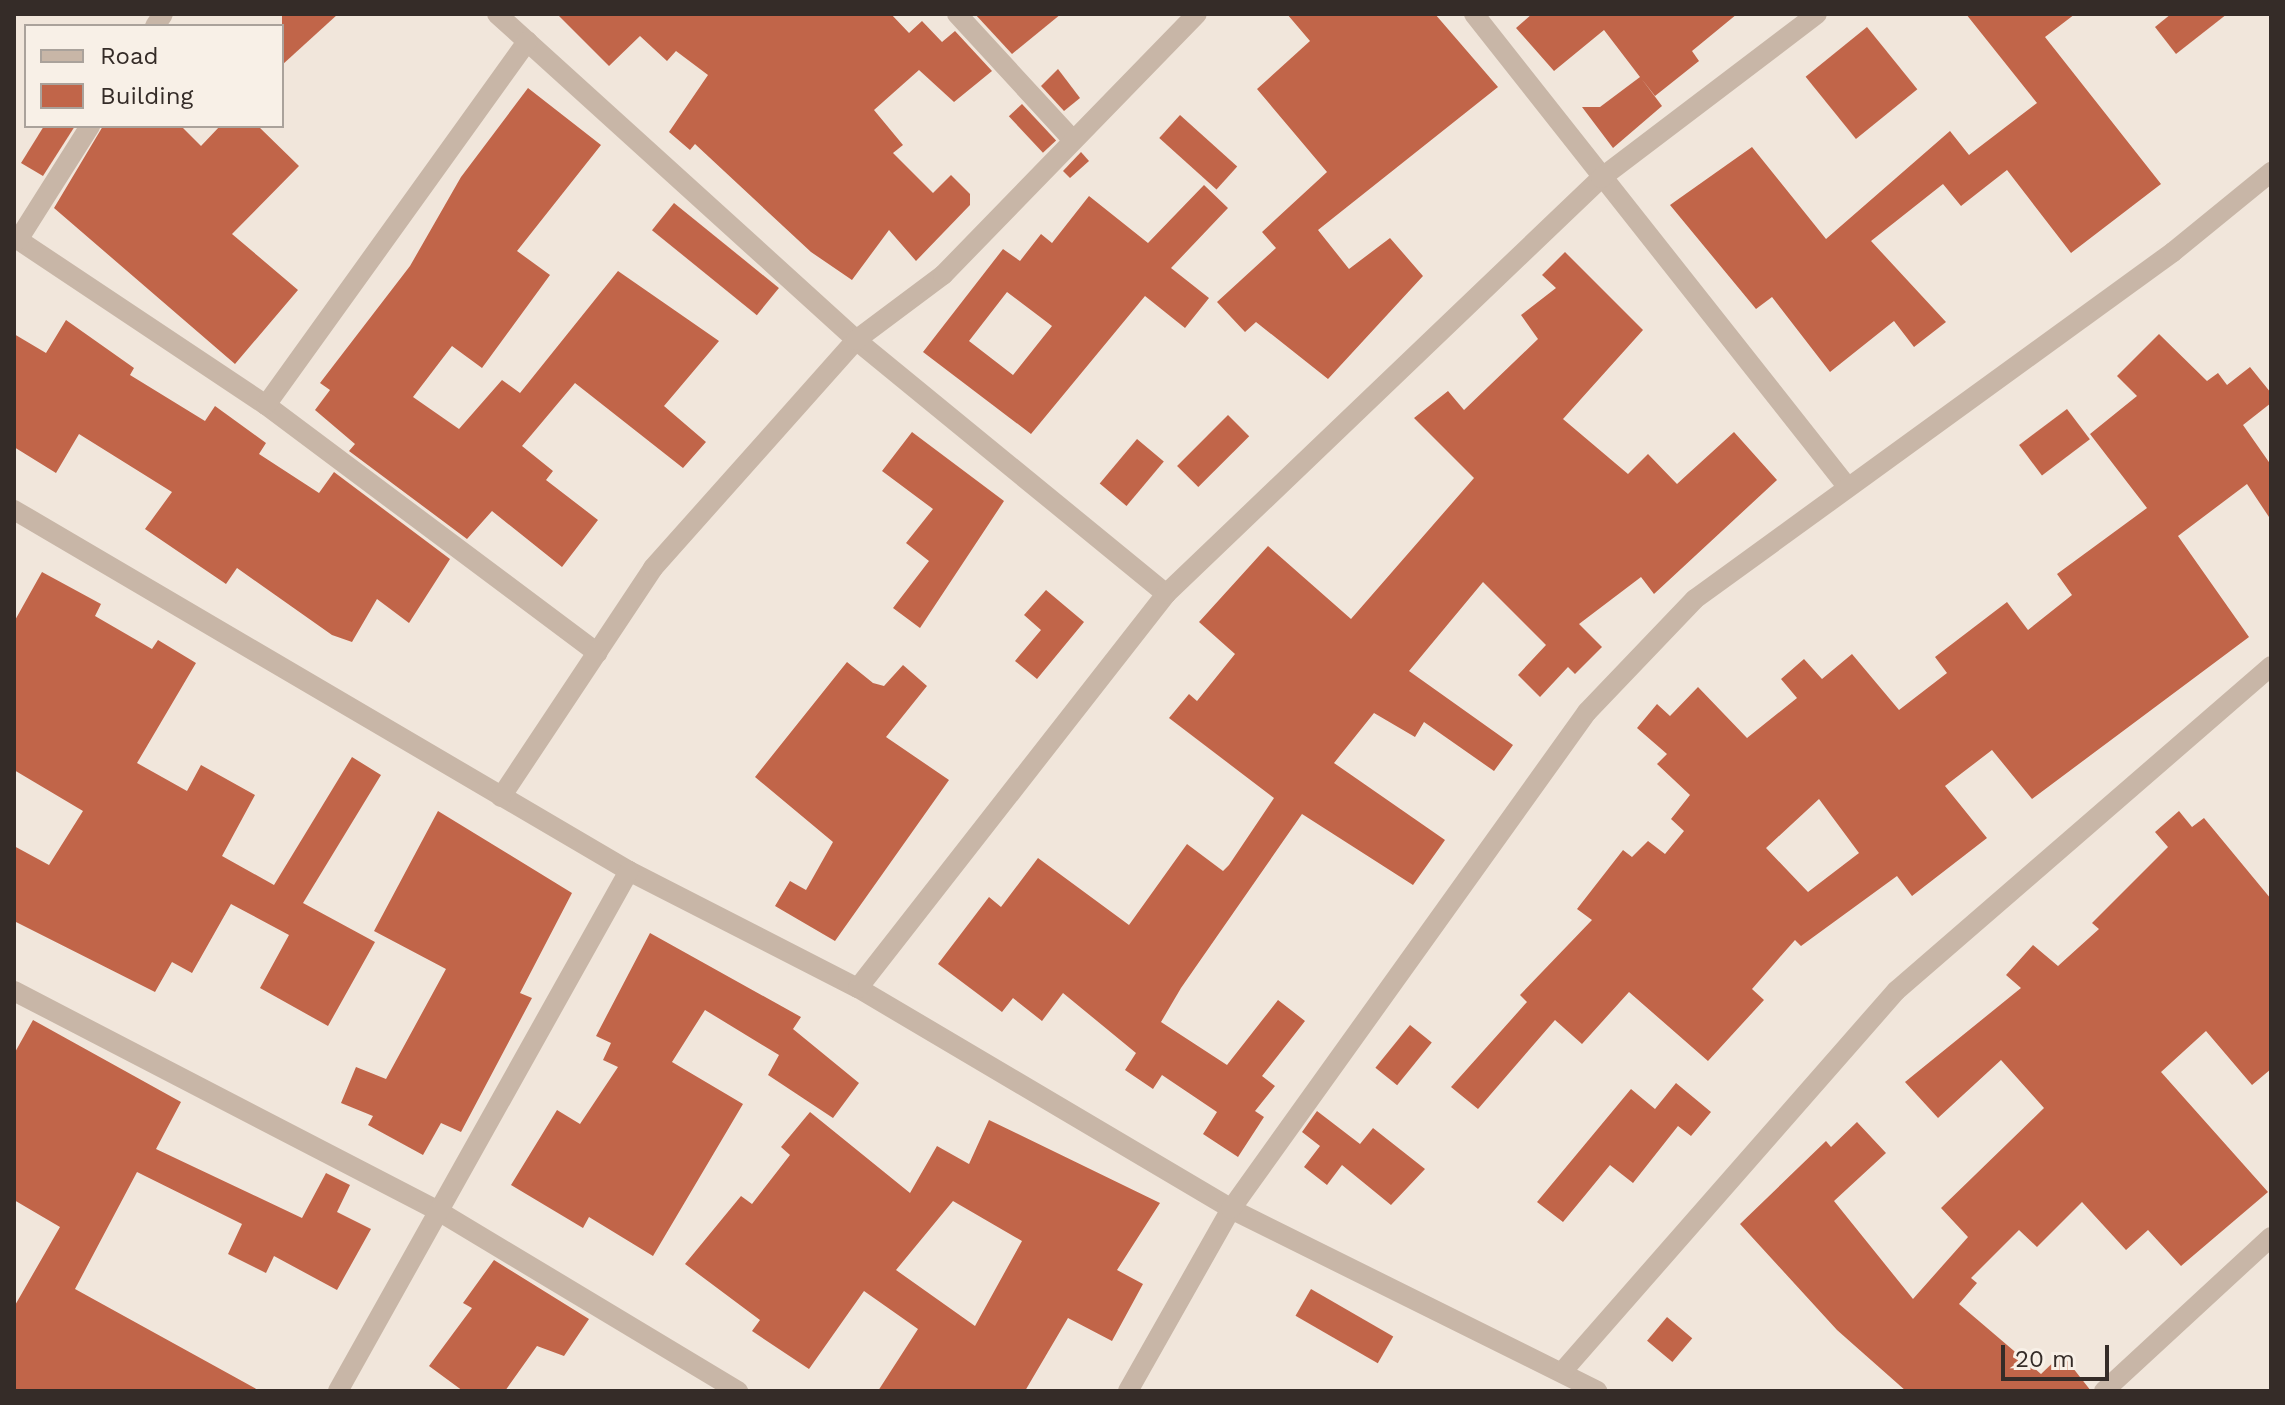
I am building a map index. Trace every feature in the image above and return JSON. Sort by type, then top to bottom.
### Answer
[{"type":"street","points":[[497,14],[856,340],[1166,594]]},
{"type":"street","points":[[957,14],[1073,140]]},
{"type":"street","points":[[501,797],[653,568],[856,340],[943,275],[1197,14]]},
{"type":"street","points":[[1474,14],[1846,485]]},
{"type":"street","points":[[858,988],[1166,594],[1601,178],[1817,14]]},
{"type":"street","points":[[266,405],[528,41]]},
{"type":"street","points":[[89,128],[16,238],[266,405],[597,653]]},
{"type":"street","points":[[1128,1391],[1231,1209],[1587,712],[1695,599],[1846,485],[2173,252],[2271,172]]},
{"type":"street","points":[[14,510],[629,871],[858,988],[1231,1209],[1597,1391]]},
{"type":"street","points":[[1562,1372],[1896,991],[2271,666]]},
{"type":"street","points":[[338,1391],[629,871]]},
{"type":"street","points":[[14,991],[440,1212],[738,1391]]},
{"type":"street","points":[[2104,1391],[2271,1237]]},
{"type":"building","points":[[282,14],[338,14],[284,63]]},
{"type":"building","points":[[557,14],[891,14],[909,33],[922,21],[942,42],[955,31],[992,71],[954,102],[919,70],[874,110],[903,145],[893,153],[933,193],[951,175],[970,194],[970,205],[916,261],[889,230],[852,280],[811,252],[695,144],[690,150],[669,132],[708,75],[676,51],[667,61],[640,36],[609,66]]},
{"type":"building","points":[[975,14],[1061,14],[1012,54]]},
{"type":"building","points":[[1287,14],[1435,14],[1498,87],[1318,230],[1349,269],[1390,238],[1423,276],[1328,379],[1256,322],[1245,332],[1217,302],[1276,248],[1262,232],[1327,172],[1257,89],[1310,41]]},
{"type":"building","points":[[1532,14],[1737,14],[1692,51],[1699,61],[1655,96],[1641,78],[1662,106],[1613,148],[1582,107],[1600,107],[1640,77],[1604,30],[1554,71],[1516,28]]},
{"type":"building","points":[[1966,14],[2075,14],[2045,37],[2161,184],[2071,253],[2007,170],[1961,206],[1943,184],[1871,241],[1946,322],[1914,347],[1894,321],[1830,372],[1772,297],[1756,309],[1670,205],[1752,147],[1826,239],[1950,131],[1969,155],[2037,103]]},
{"type":"building","points":[[2171,14],[2227,14],[2176,54],[2155,27]]},
{"type":"building","points":[[1867,27],[1917,89],[1856,139],[1806,77]]},
{"type":"building","points":[[1058,69],[1080,98],[1064,111],[1041,86]]},
{"type":"building","points":[[528,88],[601,145],[517,251],[550,275],[482,368],[452,346],[413,397],[459,429],[502,380],[520,393],[618,271],[719,341],[664,406],[706,442],[683,468],[575,383],[522,446],[553,471],[546,480],[598,520],[562,567],[492,511],[467,539],[349,451],[355,444],[315,410],[330,390],[320,383],[410,266],[461,177]]},
{"type":"building","points":[[1022,104],[1056,141],[1043,153],[1009,116]]},
{"type":"building","points":[[1180,115],[1237,167],[1216,190],[1159,138]]},
{"type":"building","points":[[43,128],[74,128],[43,176],[21,163]]},
{"type":"building","points":[[102,128],[183,128],[201,146],[218,128],[260,128],[299,166],[232,234],[298,290],[235,364],[54,208]]},
{"type":"building","points":[[1081,152],[1089,161],[1070,178],[1063,171]]},
{"type":"building","points":[[1204,185],[1228,208],[1171,268],[1209,298],[1185,328],[1145,296],[1031,434],[923,352],[1003,249],[1020,261],[1041,234],[1052,243],[1089,196],[1148,243]],"holes":[[[1007,292],[1052,326],[1013,375],[969,341]]]},
{"type":"building","points":[[674,203],[779,288],[757,315],[652,230]]},
{"type":"building","points":[[1565,252],[1643,330],[1563,419],[1628,474],[1648,454],[1677,484],[1734,432],[1777,480],[1654,594],[1641,577],[1579,624],[1602,647],[1575,674],[1568,667],[1540,697],[1518,675],[1546,645],[1483,582],[1409,671],[1513,745],[1494,771],[1424,722],[1415,737],[1374,713],[1334,763],[1445,840],[1413,885],[1302,814],[1181,988],[1161,1022],[1227,1065],[1278,1000],[1305,1021],[1262,1076],[1275,1086],[1255,1111],[1264,1117],[1238,1157],[1203,1134],[1217,1112],[1162,1075],[1153,1089],[1125,1070],[1136,1053],[1063,993],[1042,1021],[1013,998],[1002,1012],[938,964],[989,897],[1001,907],[1038,858],[1129,925],[1187,844],[1223,871],[1229,865],[1274,798],[1169,718],[1189,694],[1197,701],[1235,654],[1199,622],[1268,546],[1351,619],[1474,478],[1414,418],[1448,391],[1464,410],[1538,339],[1521,315],[1556,288],[1542,275]]},
{"type":"building","points":[[66,320],[134,368],[130,375],[205,421],[215,406],[266,443],[259,454],[319,493],[334,472],[450,559],[409,623],[377,599],[352,642],[332,635],[237,568],[226,584],[145,529],[172,492],[79,434],[56,473],[14,447],[14,334],[46,353]]},
{"type":"building","points":[[2159,334],[2207,381],[2218,373],[2227,385],[2250,367],[2271,393],[2271,403],[2243,425],[2271,465],[2271,520],[2247,484],[2178,536],[2249,637],[2032,799],[1992,750],[1945,786],[1987,838],[1912,896],[1897,876],[1801,946],[1795,940],[1752,989],[1764,1000],[1708,1061],[1629,992],[1582,1044],[1555,1020],[1478,1109],[1451,1087],[1527,1002],[1520,995],[1592,920],[1577,909],[1623,850],[1632,857],[1648,841],[1665,854],[1684,831],[1671,819],[1690,795],[1657,764],[1667,754],[1637,728],[1657,704],[1670,716],[1698,687],[1747,738],[1797,698],[1781,679],[1804,659],[1822,679],[1852,654],[1899,710],[1947,673],[1935,657],[2007,602],[2028,630],[2072,595],[2057,574],[2147,508],[2090,434],[2137,396],[2117,376]],"holes":[[[1819,799],[1859,853],[1808,892],[1766,848]]]},
{"type":"building","points":[[2067,409],[2090,439],[2042,475],[2019,445]]},
{"type":"building","points":[[1228,415],[1249,436],[1198,487],[1177,466]]},
{"type":"building","points":[[912,432],[1004,501],[920,628],[893,608],[929,561],[906,543],[933,509],[882,471]]},
{"type":"building","points":[[1137,439],[1164,461],[1127,506],[1100,483]]},
{"type":"building","points":[[42,572],[101,604],[95,616],[152,649],[158,640],[196,663],[137,763],[187,791],[201,765],[255,795],[222,856],[274,885],[352,757],[381,775],[303,903],[375,942],[328,1026],[260,988],[289,935],[231,904],[192,973],[172,962],[155,992],[14,921],[14,846],[49,865],[83,811],[14,770],[14,622]]},
{"type":"building","points":[[1046,590],[1084,622],[1037,679],[1015,661],[1041,630],[1024,615]]},
{"type":"building","points":[[847,662],[873,683],[884,686],[903,665],[927,686],[886,737],[949,780],[835,941],[775,906],[790,881],[806,890],[833,842],[755,777]]},
{"type":"building","points":[[438,811],[572,893],[520,993],[532,998],[461,1132],[441,1123],[423,1155],[368,1125],[373,1116],[341,1103],[356,1067],[386,1079],[446,969],[374,931]]},
{"type":"building","points":[[2179,811],[2192,827],[2204,818],[2271,899],[2271,1069],[2252,1085],[2206,1031],[2161,1072],[2268,1192],[2181,1266],[2148,1230],[2126,1250],[2082,1202],[2037,1247],[2019,1230],[1971,1278],[1977,1283],[1959,1304],[2041,1374],[2062,1354],[2091,1391],[1906,1391],[1837,1330],[1740,1224],[1826,1141],[1831,1147],[1857,1122],[1886,1153],[1834,1201],[1913,1299],[1968,1237],[1941,1208],[2044,1108],[2001,1060],[1938,1118],[1905,1082],[2021,988],[2006,975],[2033,945],[2058,966],[2099,929],[2092,923],[2168,847],[2155,832]]},
{"type":"building","points":[[650,933],[801,1017],[793,1029],[859,1083],[833,1118],[768,1075],[779,1055],[705,1010],[672,1062],[743,1104],[653,1256],[589,1217],[583,1228],[511,1185],[557,1110],[580,1124],[618,1067],[603,1060],[611,1043],[596,1036]]},
{"type":"building","points":[[33,1020],[181,1102],[156,1149],[302,1218],[326,1173],[350,1185],[337,1212],[371,1229],[337,1290],[274,1256],[266,1273],[228,1254],[242,1224],[137,1172],[75,1289],[260,1391],[14,1391],[14,1307],[60,1227],[14,1200],[14,1054]]},
{"type":"building","points":[[1410,1025],[1432,1043],[1397,1085],[1375,1068]]},
{"type":"building","points":[[1676,1083],[1711,1112],[1691,1136],[1678,1126],[1633,1183],[1610,1165],[1563,1222],[1537,1202],[1631,1089],[1655,1109]]},
{"type":"building","points":[[1317,1111],[1360,1144],[1373,1128],[1425,1169],[1391,1205],[1342,1165],[1327,1185],[1304,1167],[1320,1146],[1302,1132]]},
{"type":"building","points":[[810,1112],[910,1193],[937,1146],[969,1164],[989,1120],[1160,1203],[1117,1270],[1143,1284],[1112,1341],[1068,1318],[1025,1391],[878,1391],[918,1329],[864,1291],[809,1369],[752,1331],[760,1320],[685,1264],[741,1196],[752,1204],[790,1155],[781,1147]],"holes":[[[953,1201],[1022,1241],[975,1326],[896,1270]]]},
{"type":"building","points":[[494,1260],[589,1319],[564,1356],[537,1346],[505,1391],[463,1391],[429,1366],[472,1308],[463,1303]]},
{"type":"building","points":[[1311,1289],[1393,1336],[1378,1363],[1296,1316]]},
{"type":"building","points":[[1667,1317],[1692,1338],[1672,1362],[1647,1341]]}]
